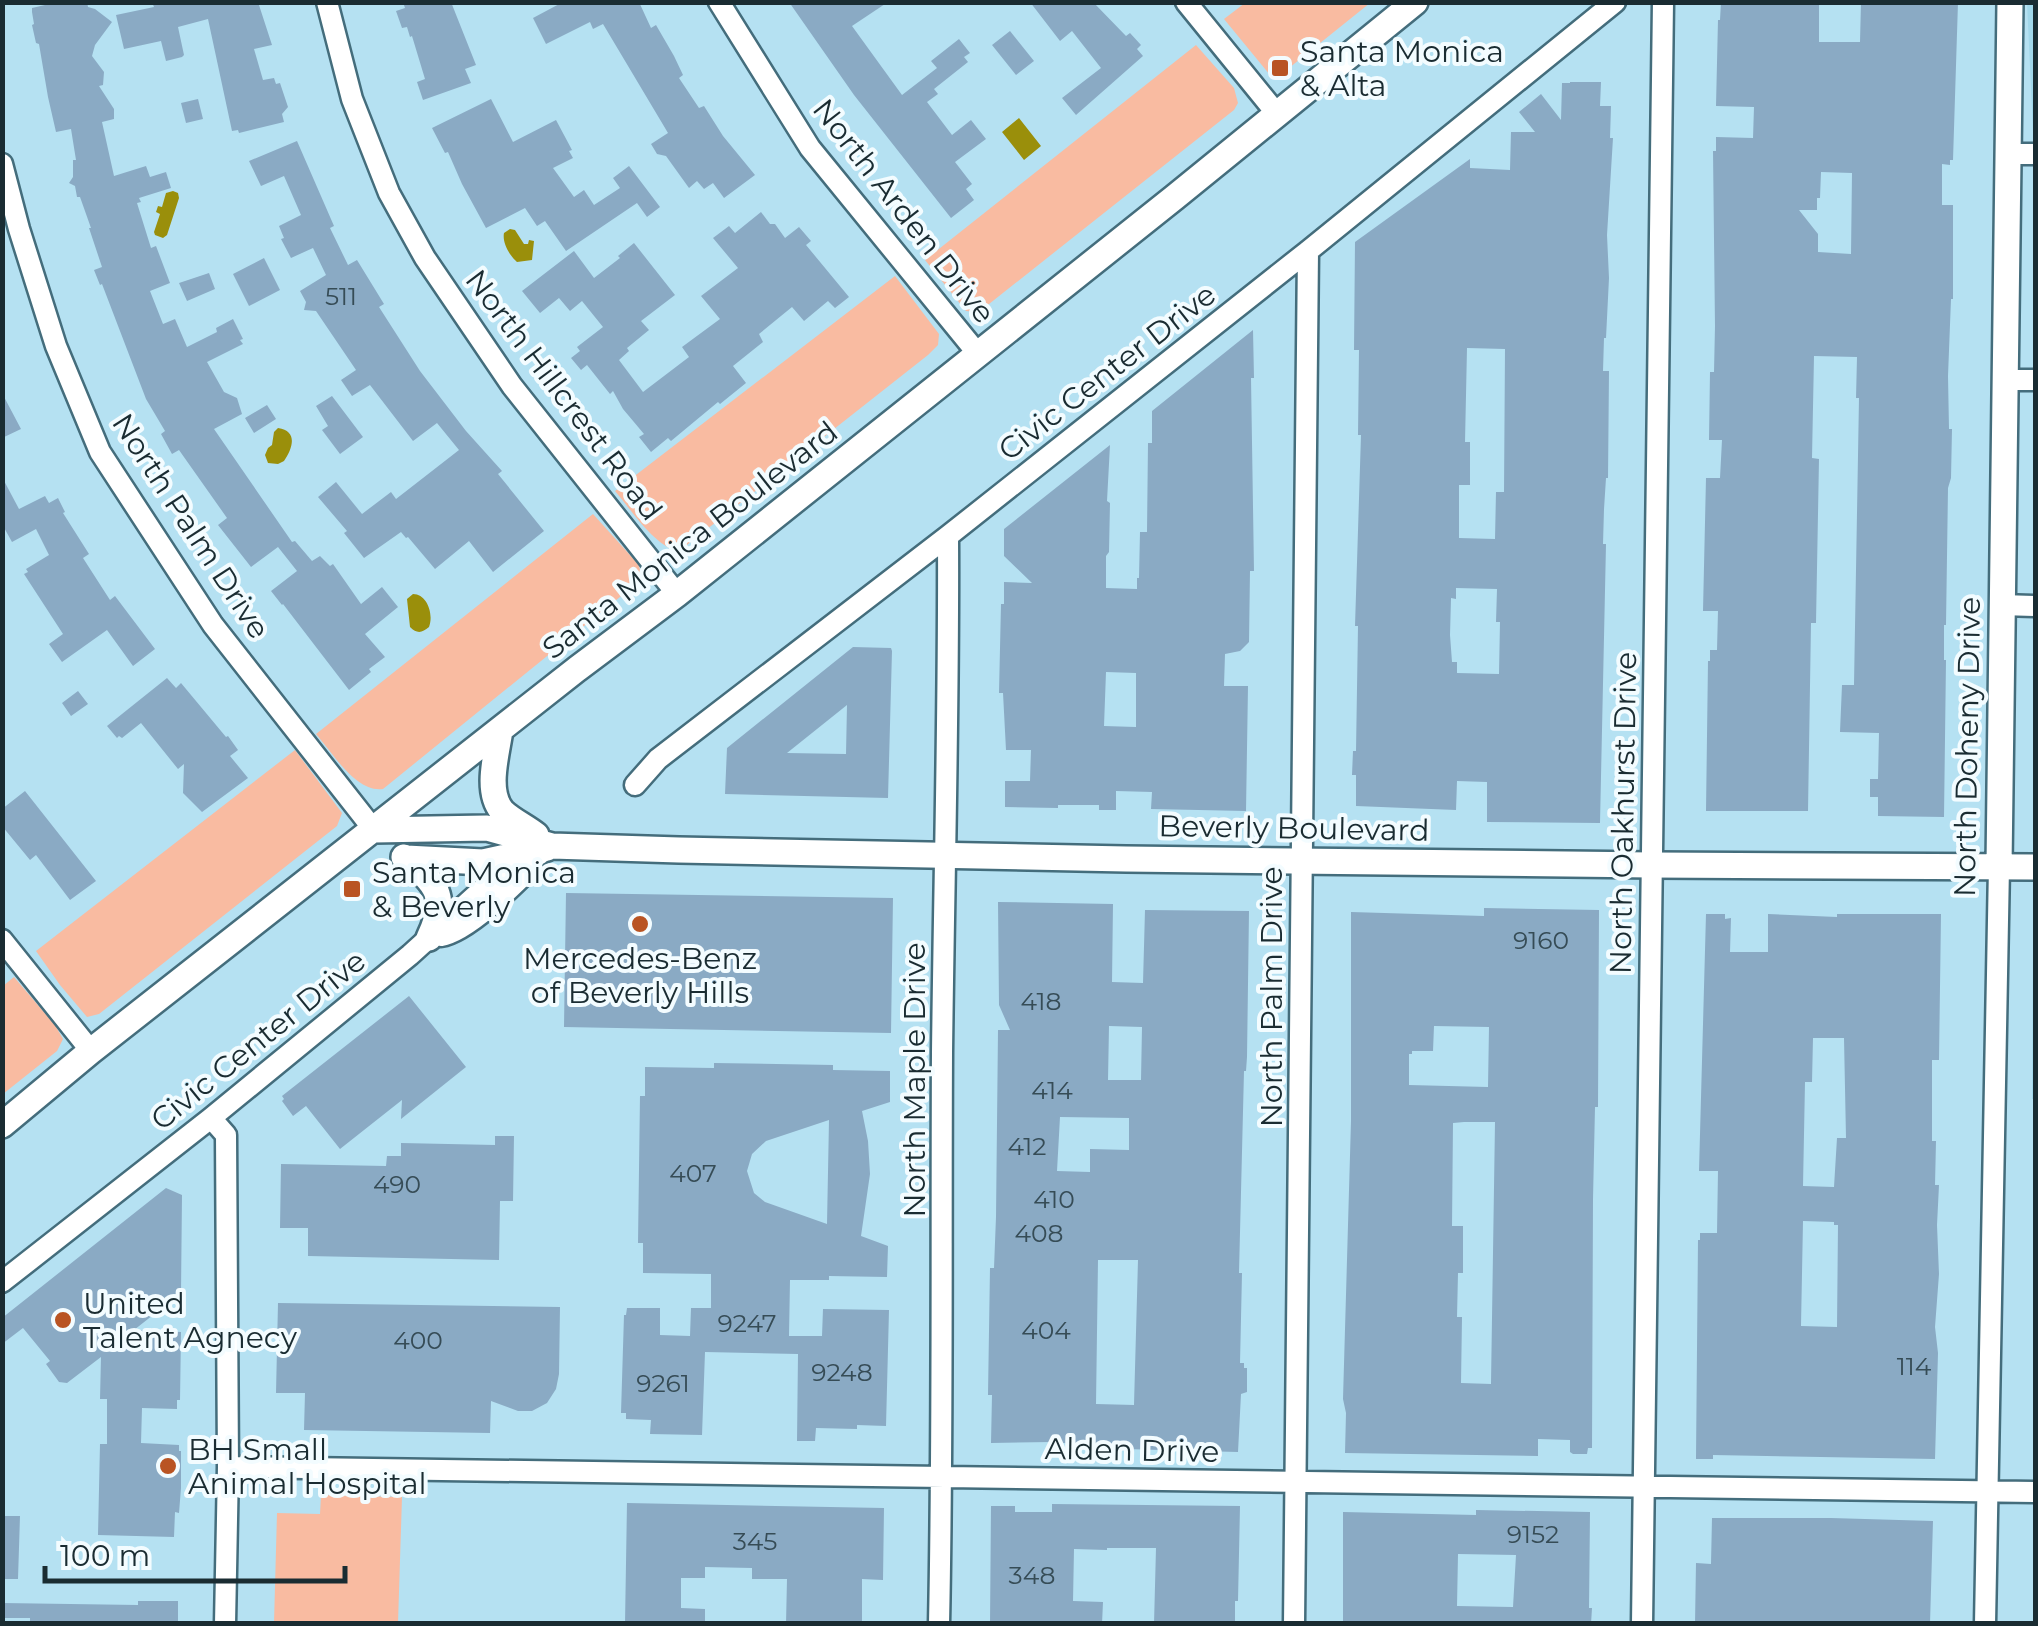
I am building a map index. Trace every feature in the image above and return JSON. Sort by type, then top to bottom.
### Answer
[{"type":"main road","name":"Santa Monica Boulevard","points":[[2,1125],[91,1051],[677,594],[1415,2]]},
{"type":"main road","name":"North Doheny Drive","points":[[1999,866],[2010,2]]},
{"type":"main road","points":[[500,730],[494,780],[500,810],[552,846]]},
{"type":"main road","name":"Beverly Boulevard","points":[[374,830],[487,828],[552,846],[946,855],[2036,866]]},
{"type":"main road","points":[[374,830],[426,874],[441,903],[429,938]]},
{"type":"main road","name":"Beverly Boulevard","points":[[406,858],[483,862],[552,846]]},
{"type":"street","name":"North Hillcrest Road","points":[[328,2],[352,99],[389,193],[425,258],[512,386],[677,594]]},
{"type":"street","name":"North Arden Drive","points":[[719,2],[810,148],[978,354]]},
{"type":"street","points":[[1186,2],[1276,114]]},
{"type":"street","name":"Civic Center Drive","points":[[636,785],[658,759],[1308,251],[1614,2]]},
{"type":"street","name":"North Oakhurst Drive","points":[[1642,1624],[1663,2]]},
{"type":"street","points":[[2008,154],[2036,154]]},
{"type":"street","name":"North Palm Drive","points":[[2,164],[56,346],[100,452],[212,624],[374,830]]},
{"type":"street","name":"North Palm Drive","points":[[1294,1624],[1308,251]]},
{"type":"street","points":[[2006,380],[2036,380]]},
{"type":"street","name":"North Maple Drive","points":[[939,1624],[948,536]]},
{"type":"street","points":[[2001,605],[2036,606]]},
{"type":"street","name":"Civic Center Drive","points":[[2,1282],[212,1118],[429,938],[449,935],[471,921],[552,846]]},
{"type":"street","name":"North Doheny Drive","points":[[1985,1624],[1999,866]]},
{"type":"street","points":[[2,940],[91,1051]]},
{"type":"street","points":[[212,1118],[226,1135],[225,1624]]},
{"type":"street","name":"Alden Drive","points":[[228,1467],[2036,1492]]},
{"type":"shaded area","points":[[1245,3],[1370,3],[1284,72],[1270,75],[1224,19]]},
{"type":"shaded area","points":[[2027,3],[2035,3],[2035,153],[2034,153]]},
{"type":"shaded area","points":[[1196,45],[1234,88],[1238,103],[1234,110],[984,308],[966,311],[925,260]]},
{"type":"shaded area","points":[[1019,118],[1041,146],[1024,160],[1002,132]]},
{"type":"shaded area","points":[[173,191],[179,198],[163,238],[154,232],[160,214],[156,212],[166,193]]},
{"type":"shaded area","points":[[510,229],[524,244],[534,241],[532,260],[517,262],[512,256],[504,237]]},
{"type":"shaded area","points":[[895,276],[939,334],[938,345],[678,552],[651,534],[615,491]]},
{"type":"shaded area","points":[[278,428],[289,433],[291,446],[284,461],[268,463],[265,455]]},
{"type":"shaded area","points":[[593,514],[639,565],[641,576],[636,584],[383,789],[373,789],[354,778],[316,734]]},
{"type":"shaded area","points":[[413,594],[426,601],[430,611],[429,627],[422,631],[410,627],[407,599]]},
{"type":"shaded area","points":[[2035,649],[2036,1099],[2032,1099]]},
{"type":"shaded area","points":[[295,750],[342,813],[337,826],[99,1014],[87,1017],[36,951]]},
{"type":"shaded area","points":[[14,977],[63,1039],[57,1051],[3,1094],[3,986]]},
{"type":"shaded area","points":[[321,1495],[402,1497],[398,1623],[274,1623],[277,1513],[320,1514]]},
{"type":"building","points":[[58,2],[87,2],[88,7],[112,22],[92,56],[104,72],[103,85],[99,86],[114,109],[114,119],[102,122],[114,176],[146,166],[150,177],[166,172],[171,188],[139,198],[141,202],[137,203],[151,248],[156,246],[170,283],[150,291],[163,324],[175,319],[187,347],[233,319],[243,339],[243,344],[207,362],[224,392],[237,398],[242,414],[214,429],[292,542],[312,561],[320,556],[330,566],[333,564],[361,604],[382,587],[398,607],[365,634],[385,657],[349,690],[271,591],[297,571],[278,547],[251,567],[218,525],[227,518],[179,450],[172,454],[161,434],[165,431],[146,399],[94,270],[102,267],[91,228],[75,186],[69,183],[76,160],[71,129],[56,132],[32,25],[32,8]]},
{"type":"building","points":[[152,2],[258,2],[272,45],[254,49],[263,80],[274,78],[276,84],[280,83],[288,107],[282,114],[284,122],[239,133],[232,131],[208,19],[178,27],[182,57],[166,61],[161,41],[124,49],[116,15],[154,7]]},
{"type":"building","points":[[403,2],[451,2],[476,65],[465,69],[471,83],[423,100],[417,82],[425,79],[412,36],[407,27],[402,28],[396,11],[405,8]]},
{"type":"building","points":[[563,2],[639,2],[651,28],[656,25],[674,56],[683,75],[679,78],[699,108],[704,106],[755,175],[724,198],[713,183],[704,189],[697,181],[689,188],[666,156],[657,154],[651,144],[668,133],[603,24],[593,29],[590,22],[546,44],[533,18]]},
{"type":"building","points":[[789,2],[888,2],[852,26],[902,95],[937,68],[931,61],[959,39],[970,53],[964,57],[968,62],[934,89],[938,94],[927,102],[952,135],[971,120],[986,139],[955,162],[972,184],[966,189],[974,200],[951,218],[854,95]]},
{"type":"building","points":[[1030,2],[1093,2],[1126,36],[1130,33],[1141,45],[1137,49],[1143,56],[1076,115],[1062,98],[1101,68],[1072,31],[1060,41]]},
{"type":"building","points":[[1721,2],[1819,2],[1819,42],[1860,42],[1861,2],[1958,2],[1953,160],[1950,165],[1942,164],[1942,205],[1953,205],[1944,817],[1878,816],[1878,797],[1870,797],[1870,779],[1878,779],[1879,733],[1840,732],[1842,685],[1854,685],[1857,357],[1814,356],[1812,458],[1819,459],[1808,811],[1706,811],[1708,661],[1710,650],[1717,650],[1718,611],[1703,611],[1706,478],[1720,478],[1722,440],[1709,440],[1715,326],[1713,151],[1716,137],[1753,138],[1754,107],[1716,106]],"holes":[[[1821,172],[1852,173],[1851,254],[1818,252],[1818,234],[1799,210],[1817,210]]]},
{"type":"building","points":[[1010,31],[1034,61],[1016,75],[992,45]]},
{"type":"building","points":[[1601,82],[1600,106],[1611,106],[1613,138],[1603,371],[1609,371],[1600,823],[1487,822],[1487,782],[1457,781],[1456,810],[1356,806],[1356,775],[1352,775],[1356,751],[1361,435],[1359,350],[1354,350],[1355,242],[1470,159],[1470,168],[1510,170],[1511,132],[1535,132],[1519,112],[1541,94],[1561,120],[1562,83]],"holes":[[[1467,348],[1505,349],[1504,492],[1496,492],[1495,539],[1459,538],[1459,485],[1470,485],[1470,442],[1465,442]],[[1456,588],[1497,589],[1499,674],[1457,673],[1450,635],[1451,598],[1456,599]]]},
{"type":"building","points":[[198,99],[203,119],[186,123],[181,103]]},
{"type":"building","points":[[491,99],[513,142],[556,120],[573,158],[553,168],[574,197],[584,190],[594,205],[620,188],[613,178],[629,166],[660,207],[647,217],[637,203],[566,251],[545,221],[537,226],[525,208],[486,228],[432,128]]},
{"type":"building","points":[[297,141],[348,265],[357,260],[384,304],[379,307],[420,371],[502,471],[498,474],[544,531],[493,572],[469,541],[435,569],[401,532],[364,558],[318,497],[336,482],[362,514],[391,492],[396,499],[459,450],[437,423],[413,441],[370,385],[352,396],[341,380],[356,370],[316,311],[304,310],[306,302],[300,291],[326,275],[313,248],[291,258],[281,239],[284,238],[279,226],[301,215],[284,176],[261,186],[249,161]]},
{"type":"building","points":[[761,212],[785,238],[799,227],[811,241],[806,245],[849,297],[835,308],[828,301],[804,321],[792,307],[759,334],[763,342],[733,366],[746,383],[651,452],[639,437],[644,434],[613,391],[610,394],[587,365],[581,370],[571,358],[580,351],[577,347],[603,327],[582,301],[570,311],[559,298],[540,313],[522,291],[574,251],[594,278],[634,243],[675,295],[641,321],[649,330],[619,360],[643,392],[689,357],[682,347],[720,319],[701,296],[738,268],[713,238],[729,226],[735,233]]},
{"type":"building","points":[[264,258],[280,290],[249,306],[233,274]]},
{"type":"building","points":[[209,273],[215,289],[187,301],[179,283]]},
{"type":"building","points":[[1253,330],[1254,571],[1250,571],[1249,642],[1240,651],[1225,654],[1224,686],[1248,686],[1246,811],[1151,809],[1152,792],[1116,791],[1116,810],[1099,810],[1099,805],[1005,807],[1005,781],[1030,781],[1031,750],[1006,750],[1003,693],[999,693],[1001,604],[1004,582],[1032,583],[1004,556],[1004,529],[1110,445],[1106,588],[1137,589],[1140,532],[1147,532],[1152,411]],"holes":[[[1106,672],[1136,673],[1136,727],[1104,726]]]},
{"type":"building","points":[[2,393],[21,429],[2,438]]},
{"type":"building","points":[[332,396],[363,437],[340,454],[322,430],[328,426],[316,406]]},
{"type":"building","points":[[267,405],[276,419],[254,433],[245,418]]},
{"type":"building","points":[[2,477],[19,509],[45,496],[49,503],[58,498],[89,554],[83,558],[110,600],[115,596],[155,649],[133,666],[107,630],[62,662],[49,644],[63,634],[24,574],[49,555],[36,529],[12,542],[2,524]]},
{"type":"building","points":[[853,647],[891,648],[888,798],[725,794],[727,748]],"holes":[[[847,705],[846,754],[787,753]]]},
{"type":"building","points":[[167,678],[176,688],[181,683],[228,736],[238,750],[230,756],[248,778],[202,812],[183,793],[184,764],[178,769],[141,723],[122,738],[117,738],[107,726]]},
{"type":"building","points":[[78,691],[88,704],[71,716],[62,703]]},
{"type":"building","points":[[25,791],[96,881],[70,900],[36,855],[30,860],[2,826],[2,809]]},
{"type":"building","points":[[566,893],[893,898],[891,1033],[564,1027]]},
{"type":"building","points":[[998,902],[1113,904],[1112,982],[1143,983],[1145,910],[1249,911],[1239,1273],[1240,1363],[1247,1368],[1247,1392],[1241,1394],[1238,1452],[1124,1449],[1051,1442],[991,1443],[990,1268],[994,1268],[996,1217],[998,1030],[1010,1030],[999,1005]],"holes":[[[1109,1026],[1142,1027],[1141,1080],[1108,1080]],[[1060,1117],[1129,1118],[1129,1150],[1090,1149],[1090,1172],[1057,1171]],[[1098,1260],[1138,1260],[1134,1405],[1096,1404]]]},
{"type":"building","points":[[1484,908],[1599,910],[1592,1448],[1588,1448],[1587,1454],[1573,1454],[1570,1440],[1538,1439],[1538,1456],[1345,1453],[1351,912],[1484,916]],"holes":[[[1434,1026],[1489,1027],[1488,1087],[1409,1085],[1409,1054],[1433,1051]],[[1495,1122],[1491,1384],[1461,1383],[1462,1317],[1457,1317],[1458,1273],[1463,1273],[1463,1226],[1452,1226],[1453,1123]]]},
{"type":"building","points":[[1706,914],[1725,914],[1725,919],[1731,918],[1730,952],[1768,952],[1768,914],[1941,914],[1939,1060],[1932,1060],[1932,1141],[1936,1141],[1935,1185],[1939,1185],[1935,1459],[1713,1455],[1713,1459],[1696,1459],[1698,1240],[1700,1233],[1717,1233],[1718,1171],[1699,1171]],"holes":[[[1813,1038],[1844,1038],[1846,1138],[1837,1138],[1834,1187],[1803,1186],[1805,1082],[1812,1082]],[[1803,1221],[1838,1225],[1837,1327],[1801,1326]]]},
{"type":"building","points":[[409,996],[466,1067],[401,1119],[402,1100],[340,1149],[306,1106],[293,1116],[282,1096]]},
{"type":"building","points":[[714,1063],[833,1065],[833,1070],[890,1071],[890,1102],[862,1111],[870,1174],[861,1236],[888,1246],[887,1277],[790,1280],[789,1336],[822,1336],[823,1309],[889,1310],[886,1426],[816,1428],[815,1441],[797,1441],[798,1354],[705,1352],[702,1435],[650,1434],[651,1420],[626,1419],[626,1413],[621,1413],[627,1308],[660,1308],[660,1335],[690,1336],[691,1308],[711,1308],[711,1274],[643,1273],[643,1243],[638,1243],[640,1096],[645,1096],[645,1067],[714,1068]],"holes":[[[829,1120],[827,1224],[765,1202],[754,1193],[747,1171],[752,1154],[766,1141]]]},
{"type":"building","points":[[495,1136],[514,1136],[513,1201],[500,1201],[499,1260],[308,1256],[308,1228],[280,1228],[281,1164],[386,1166],[387,1156],[401,1156],[401,1143],[495,1145]]},
{"type":"building","points":[[166,1188],[182,1195],[181,1293],[134,1330],[181,1332],[177,1409],[142,1408],[141,1443],[179,1445],[179,1513],[175,1512],[174,1537],[98,1535],[100,1444],[107,1444],[107,1399],[100,1399],[101,1357],[67,1383],[59,1382],[46,1364],[50,1361],[23,1328],[2,1344],[2,1318]]},
{"type":"building","points":[[278,1303],[560,1307],[556,1389],[547,1403],[532,1411],[518,1411],[491,1401],[490,1433],[304,1430],[305,1393],[276,1393]]},
{"type":"building","points":[[627,1503],[884,1508],[883,1580],[862,1579],[862,1624],[786,1624],[787,1579],[752,1579],[752,1568],[705,1567],[705,1578],[681,1578],[681,1608],[705,1609],[705,1624],[625,1624]]},
{"type":"building","points":[[1052,1504],[1240,1506],[1235,1624],[1154,1624],[1156,1548],[1107,1548],[1074,1549],[1073,1601],[1103,1602],[1102,1624],[990,1624],[991,1506],[1015,1506],[1015,1512],[1052,1512]]},
{"type":"building","points":[[1476,1510],[1590,1512],[1591,1624],[1343,1624],[1343,1512],[1476,1515]],"holes":[[[1458,1554],[1516,1555],[1513,1607],[1457,1606]]]},
{"type":"building","points":[[2,1516],[20,1516],[18,1579],[2,1579]]},
{"type":"building","points":[[1712,1518],[1933,1521],[1930,1624],[1695,1624],[1696,1563],[1711,1564]]},
{"type":"building","points":[[138,1601],[178,1601],[178,1624],[30,1624],[30,1618],[2,1618],[2,1603],[138,1605]]},
{"type":"place","name":"Santa Monica & Alta","points":[[1280,68]]},
{"type":"place","name":"Santa Monica & Beverly","points":[[352,889]]},
{"type":"place","name":"Mercedes-Benz of Beverly Hills","points":[[640,924]]},
{"type":"place","name":"United Talent Agnecy","points":[[63,1320]]},
{"type":"place","name":"BH Small Animal Hospital","points":[[168,1466]]}]
